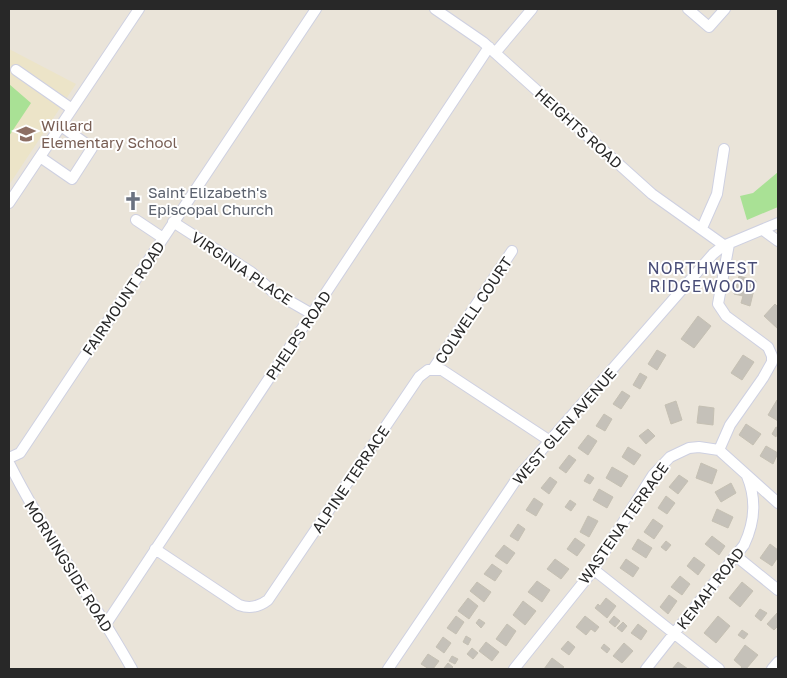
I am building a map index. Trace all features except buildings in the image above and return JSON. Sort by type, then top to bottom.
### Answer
[{"type":"street","points":[[9,203],[139,9]]},
{"type":"street","name":"FAIRMOUNT ROAD","points":[[9,458],[20,453],[316,9]]},
{"type":"street","name":"HEIGHTS ROAD","points":[[435,9],[492,50],[652,194],[727,245]]},
{"type":"street","name":"PHELPS ROAD","points":[[106,624],[312,314],[492,50],[532,9]]},
{"type":"street","points":[[688,9],[710,27],[725,9]]},
{"type":"street","points":[[16,70],[72,109]]},
{"type":"street","points":[[40,157],[72,179],[92,148],[61,126]]},
{"type":"street","points":[[702,228],[717,194],[724,149]]},
{"type":"street","points":[[136,220],[163,238]]},
{"type":"street","name":"VIRGINIA PLACE","points":[[173,222],[251,272],[272,291],[312,314]]},
{"type":"street","name":"WEST GLEN AVENUE","points":[[388,669],[518,477],[713,254],[727,245],[778,223]]},
{"type":"street","points":[[763,230],[778,241]]},
{"type":"street","points":[[727,245],[717,296],[718,304],[726,316],[768,347],[772,356],[772,362],[730,426],[719,450],[778,503]]},
{"type":"street","name":"COLWELL COURT","points":[[433,369],[512,251]]},
{"type":"street","points":[[433,369],[442,370],[550,441]]},
{"type":"street","name":"ALPINE TERRACE","points":[[155,549],[239,605],[248,608],[263,604],[268,600],[419,377],[433,369]]},
{"type":"street","name":"WASTENA TERRACE","points":[[514,669],[593,569],[662,463],[689,448],[705,447],[719,450]]},
{"type":"street","name":"MORNINGSIDE ROAD","points":[[9,463],[28,502],[106,624],[132,669]]},
{"type":"street","name":"KEMAH ROAD","points":[[646,669],[736,556],[750,534],[754,511],[752,488],[744,471]]},
{"type":"street","points":[[736,556],[778,590]]},
{"type":"street","points":[[593,569],[718,669]]},
{"type":"street","points":[[772,669],[778,662]]},
{"type":"shaded area","name":"Willard Elementary School","points":[[9,49],[76,84],[9,185]]},
{"type":"green space","points":[[9,84],[31,103],[9,136]]},
{"type":"green space","points":[[778,172],[778,207],[747,220],[740,196],[753,193]]},
{"type":"place","name":"Willard Elementary School","points":[[26,134]]},
{"type":"place","name":"Saint Elizabeth's Episcopal Church","points":[[133,201]]},
{"type":"district","name":"NORTHWEST RIDGEWOOD","points":[[703,277]]}]
